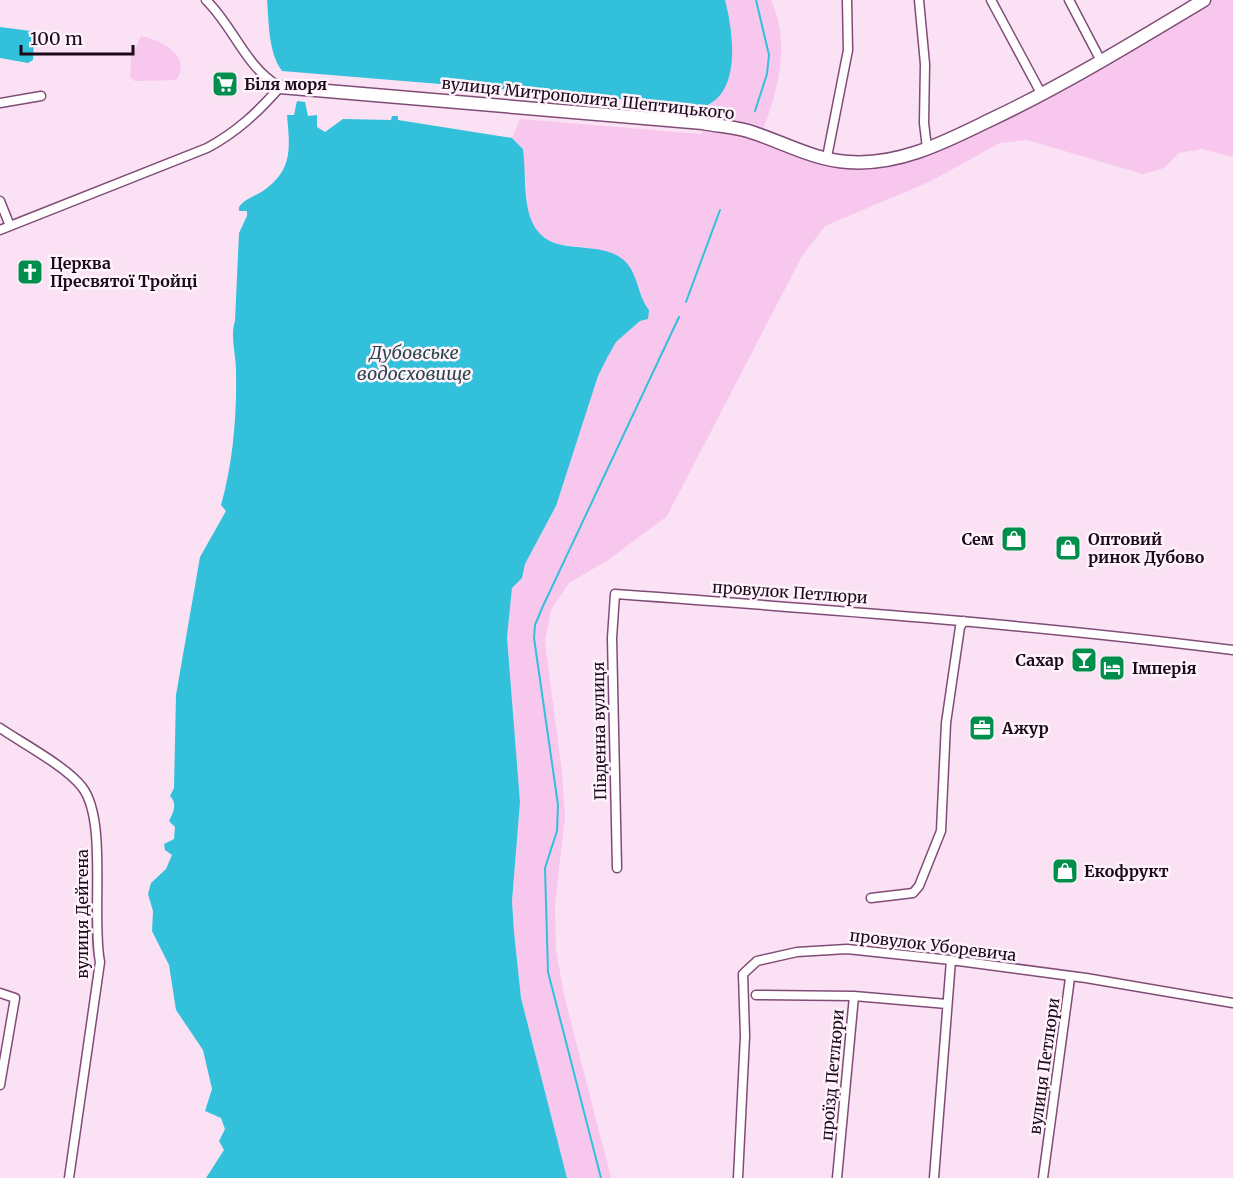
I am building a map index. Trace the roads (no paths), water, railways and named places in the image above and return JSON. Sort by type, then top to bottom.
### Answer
[{"type":"street","points":[[827,158],[848,50],[848,0]]},
{"type":"street","points":[[919,0],[925,64],[924,123],[927,148]]},
{"type":"street","points":[[990,0],[1042,95]]},
{"type":"street","points":[[1080,0],[1070,3],[1101,61]]},
{"type":"street","name":"вулиця Митрополита Шептицького","points":[[280,87],[703,123],[747,131],[827,158],[845,162],[870,163],[895,159],[941,144],[1042,95],[1204,0]]},
{"type":"street","points":[[0,230],[207,148],[248,122],[280,87],[265,78],[252,65],[210,2]]},
{"type":"street","points":[[0,103],[41,96]]},
{"type":"street","points":[[0,201],[10,226]]},
{"type":"street","name":"провулок Петлюри","points":[[615,594],[964,621],[1233,650]]},
{"type":"street","name":"Південна вулиця","points":[[615,594],[612,638],[617,868]]},
{"type":"street","points":[[872,898],[914,893],[941,831],[945,723],[960,627],[964,621]]},
{"type":"street","name":"вулиця Дейгена","points":[[0,728],[65,772],[82,787],[91,805],[98,851],[95,939],[100,962],[69,1178]]},
{"type":"street","name":"провулок Уборевича","points":[[738,1178],[745,1036],[743,974],[757,961],[797,952],[847,949],[951,960],[1070,978]]},
{"type":"street","points":[[934,1178],[951,960]]},
{"type":"street","name":"вулиця Петлюри","points":[[1043,1178],[1070,978],[1086,978],[1233,1003]]},
{"type":"street","points":[[0,993],[15,998],[0,1085]]},
{"type":"street","points":[[756,995],[854,996]]},
{"type":"street","name":"проїзд Петлюри","points":[[837,1178],[854,996],[947,1004]]},
{"type":"water","points":[[267,0],[725,0],[732,43],[730,74],[725,88],[717,99],[705,106],[282,71],[272,46]]},
{"type":"water","points":[[0,27],[31,31],[34,37],[33,60],[28,63],[0,58]]},
{"type":"water","name":"Дубовське водосховище","points":[[297,101],[305,102],[308,116],[317,115],[317,127],[325,132],[343,119],[391,120],[392,116],[398,116],[398,120],[512,138],[523,149],[528,210],[540,234],[552,242],[600,250],[618,256],[630,267],[649,310],[648,319],[640,321],[616,342],[598,376],[556,506],[525,564],[522,578],[512,588],[507,637],[520,802],[512,901],[521,998],[567,1178],[206,1178],[224,1150],[219,1141],[225,1129],[221,1118],[205,1111],[212,1089],[203,1050],[176,1010],[169,965],[152,931],[153,911],[148,894],[151,883],[166,869],[172,855],[165,850],[164,844],[174,839],[175,827],[169,821],[174,805],[170,796],[174,788],[176,695],[200,557],[226,511],[221,505],[229,473],[235,422],[236,371],[233,333],[239,233],[247,216],[247,211],[239,211],[239,207],[273,183],[285,167],[289,148],[287,115],[294,115]]},
{"type":"waterway","points":[[755,111],[767,74],[769,55],[756,0]]},
{"type":"waterway","points":[[686,302],[720,210]]},
{"type":"waterway","points":[[601,1178],[548,972],[545,868],[557,831],[558,805],[534,638],[535,625],[679,317]]},
{"type":"place","name":"Біля моря","points":[[225,84]]},
{"type":"place","name":"Церква Пресвятої Тройці","points":[[30,272]]},
{"type":"place","name":"Сем","points":[[1014,539]]},
{"type":"place","name":"Оптовий ринок Дубово","points":[[1068,548]]},
{"type":"place","name":"Сахар","points":[[1084,660]]},
{"type":"place","name":"Імперія","points":[[1112,668]]},
{"type":"place","name":"Ажур","points":[[982,728]]},
{"type":"place","name":"Екофрукт","points":[[1065,871]]}]
